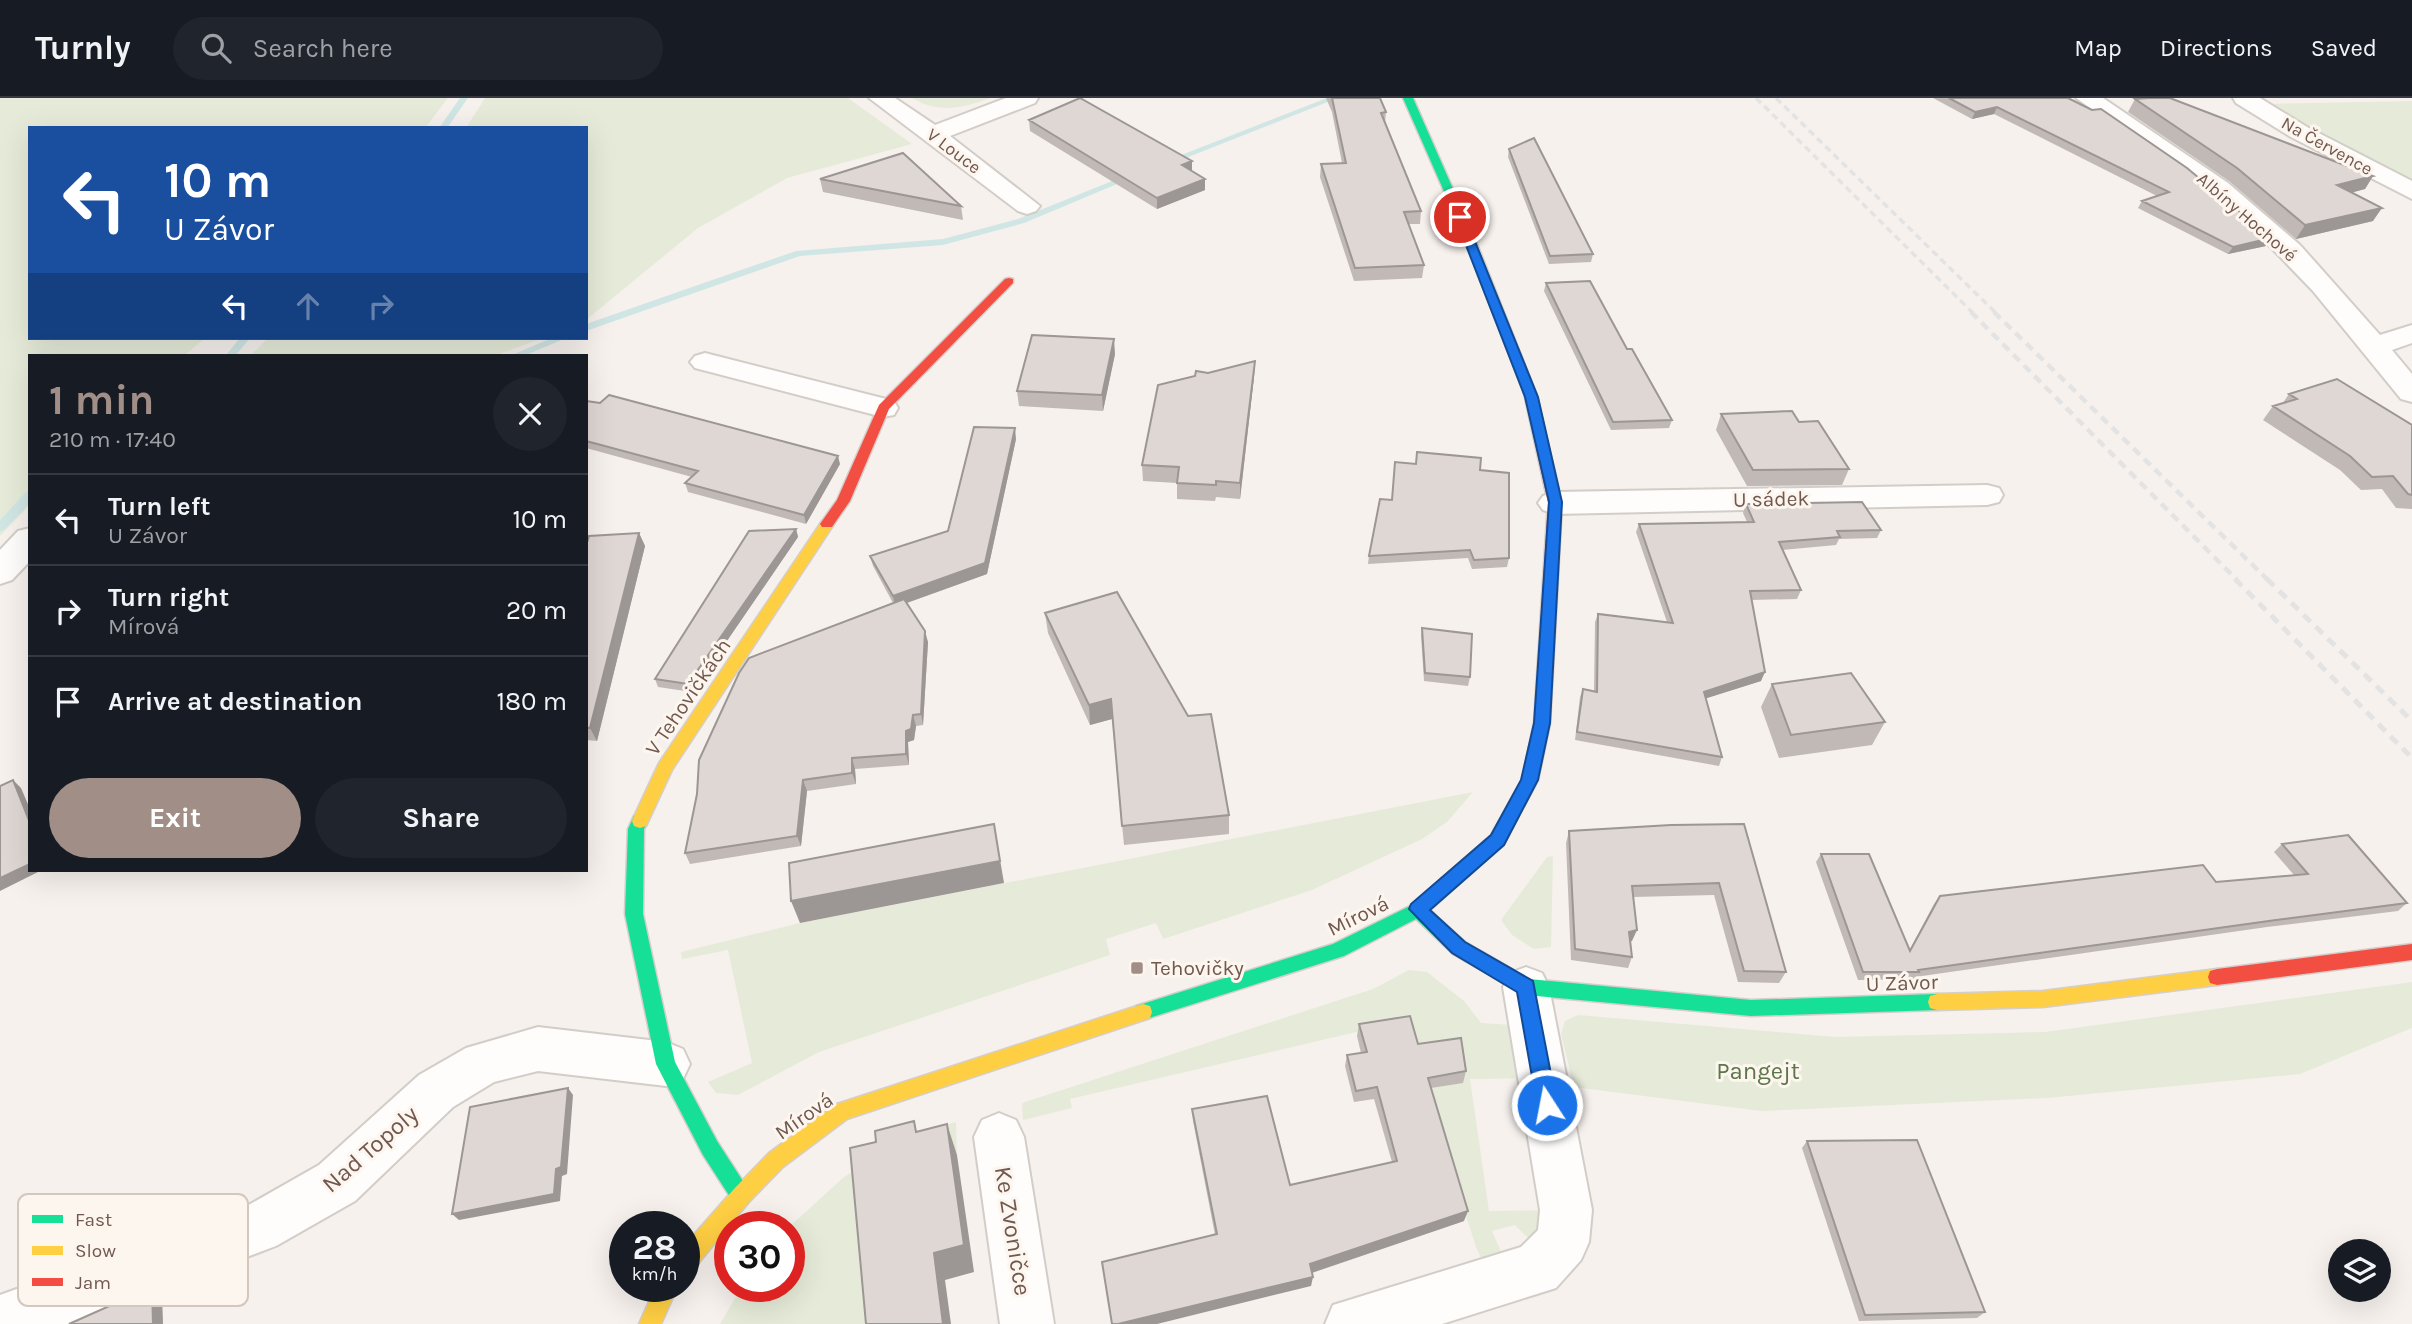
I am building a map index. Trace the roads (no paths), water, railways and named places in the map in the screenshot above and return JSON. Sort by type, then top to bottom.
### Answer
[{"type":"street","name":"V Louce","points":[[880,98],[933,134],[1027,206]]},
{"type":"street","points":[[933,134],[1027,98]]},
{"type":"street","name":"Mírová","points":[[700,1244],[776,1160],[841,1112],[1028,1048],[1338,950],[1418,909],[1497,840],[1530,780],[1542,723],[1555,502],[1532,397],[1470,239],[1408,98]]},
{"type":"street","name":"Albíny Hochové","points":[[2087,98],[2165,149],[2243,209],[2291,252],[2412,393]]},
{"type":"street","name":"Na Července","points":[[2244,98],[2299,132],[2412,191]]},
{"type":"street","name":"V Tehovičkách","points":[[741,1196],[710,1148],[666,1063],[634,914],[636,829],[665,768],[843,500],[883,408],[1009,281]]},
{"type":"street","points":[[2373,346],[2412,334]]},
{"type":"street","points":[[705,362],[883,408]]},
{"type":"street","name":"U sádek","points":[[1555,502],[1986,495]]},
{"type":"street","points":[[0,572],[28,542]]},
{"type":"street","name":"U Závor","points":[[1418,909],[1459,947],[1526,987],[1751,1008],[2043,999],[2412,952]]},
{"type":"street","points":[[1352,1324],[1537,1269],[1563,1242],[1566,1210],[1526,987]]},
{"type":"street","name":"Nad Topoly","points":[[248,1232],[337,1182],[436,1091],[483,1063],[538,1049],[666,1063]]},
{"type":"street","name":"Ke Zvoničce","points":[[999,1137],[1027,1324]]},
{"type":"street","points":[[650,1324],[660,1302]]},
{"type":"street","name":"Nad Topoly","points":[[0,1322],[44,1306]]},
{"type":"waterway","points":[[444,126],[464,98]]},
{"type":"waterway","points":[[1165,163],[1334,98]]},
{"type":"waterway","points":[[588,327],[799,253],[943,242],[1021,221],[1130,177]]},
{"type":"waterway","points":[[232,354],[243,340]]},
{"type":"waterway","points":[[520,354],[556,340]]},
{"type":"waterway","points":[[0,527],[28,497]]},
{"type":"railway","points":[[1756,98],[1973,313]]},
{"type":"railway","points":[[1776,98],[1996,313]]},
{"type":"railway","points":[[1971,312],[2237,580]]},
{"type":"railway","points":[[1994,312],[2268,580]]},
{"type":"railway","points":[[2235,579],[2412,758]]},
{"type":"railway","points":[[2267,579],[2412,721]]},
{"type":"place","name":"Tehovičky","points":[[1137,968]]},
{"type":"park label","name":"Pangejt","points":[[1758,1071]]}]
